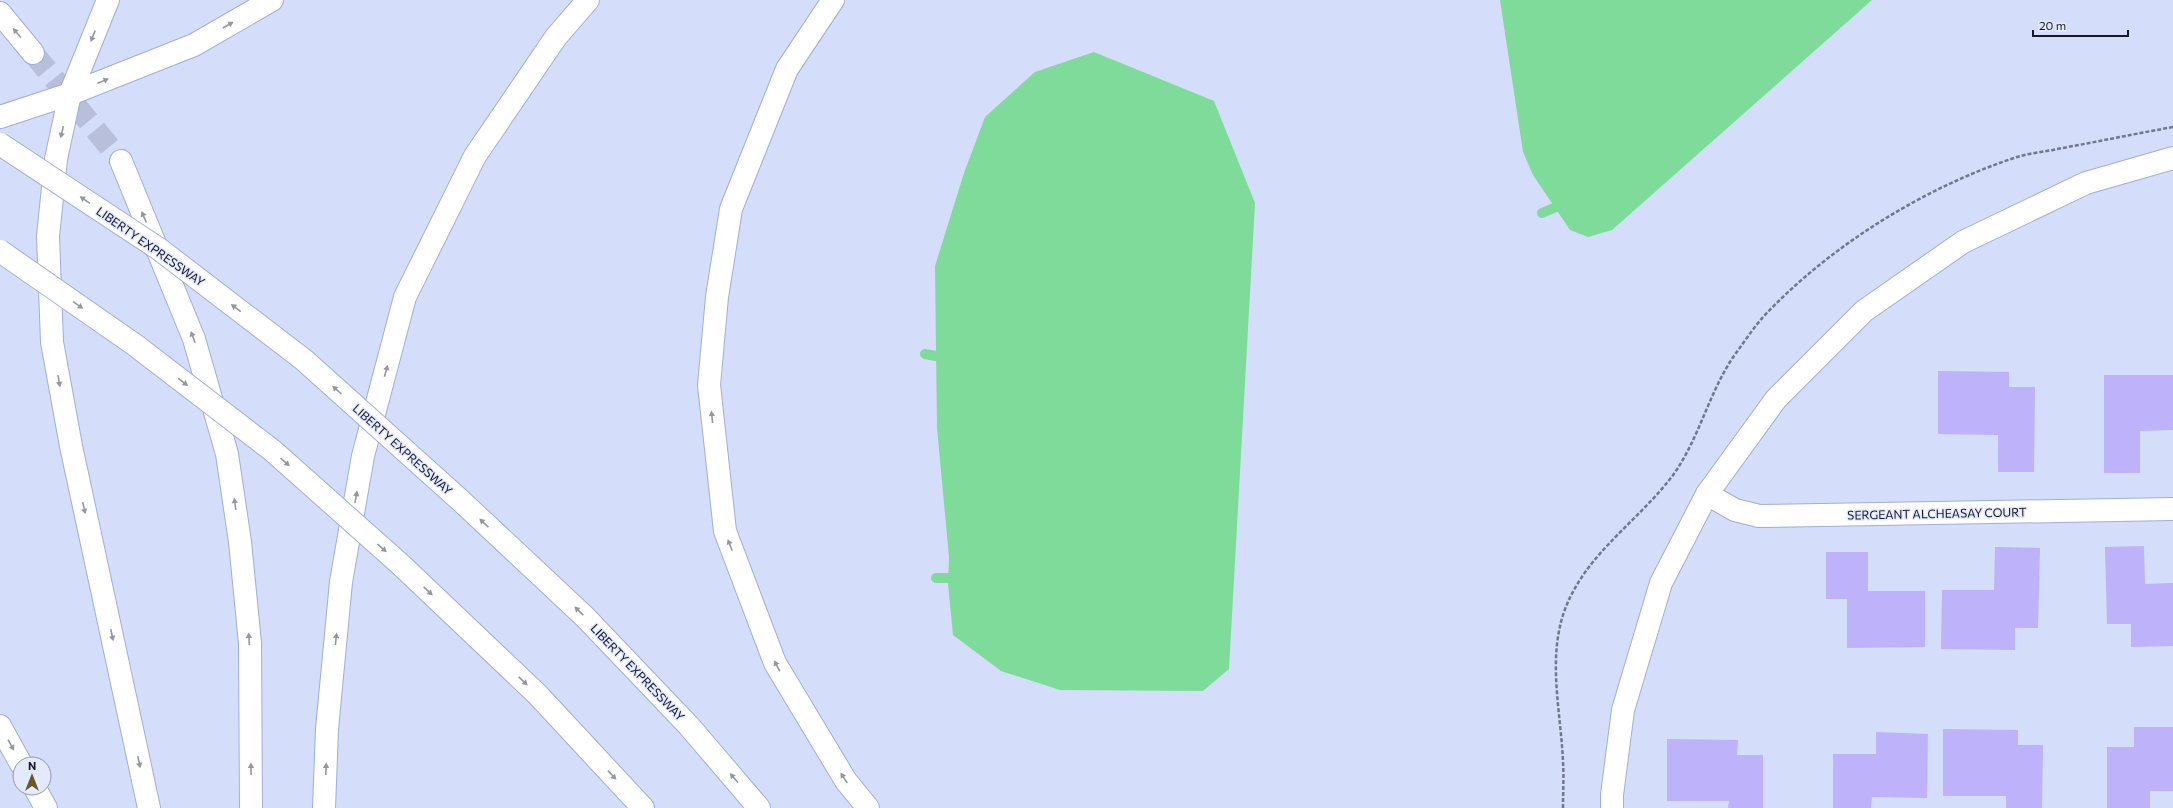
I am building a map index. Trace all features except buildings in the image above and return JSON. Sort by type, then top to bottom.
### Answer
[{"type":"main road","points":[[108,0],[70,94],[56,159],[48,236],[52,342],[71,446],[149,808]]},
{"type":"main road","points":[[0,117],[70,94],[194,45],[272,0]]},
{"type":"main road","points":[[324,808],[327,729],[341,582],[363,456],[406,297],[475,156],[556,37],[588,0]]},
{"type":"main road","points":[[833,0],[787,69],[731,209],[717,297],[709,385],[725,531],[775,663],[846,781],[868,808]]},
{"type":"main road","points":[[0,13],[33,53]]},
{"type":"main road","name":"LIBERTY EXPRESSWAY","points":[[0,144],[159,249],[304,360],[460,500],[585,617],[689,726],[759,808]]},
{"type":"main road","points":[[1612,808],[1612,795],[1623,710],[1661,583],[1707,494],[1776,399],[1864,311],[1963,242],[2086,183],[2173,158]]},
{"type":"main road","points":[[121,162],[194,339],[227,454],[240,542],[250,643],[251,808]]},
{"type":"main road","points":[[0,251],[135,346],[273,451],[400,564],[537,694],[643,808]]},
{"type":"main road","name":"SERGEANT ALCHEASAY COURT","points":[[1707,494],[1735,510],[1759,516],[2173,509]]},
{"type":"main road","points":[[0,726],[17,756]]},
{"type":"main road","points":[[39,796],[46,808]]},
{"type":"shaded area","points":[[1500,0],[1872,0],[1612,230],[1588,237],[1570,230],[1533,175],[1523,152]]},
{"type":"shaded area","points":[[1094,52],[1214,101],[1255,203],[1229,669],[1203,691],[1060,690],[1001,671],[953,635],[948,584],[949,557],[937,428],[935,266],[964,173],[985,117],[1035,72]]},
{"type":"waterway","points":[[1542,213],[1556,207]]},
{"type":"waterway","points":[[925,354],[936,356]]},
{"type":"waterway","points":[[936,578],[948,578]]},
{"type":"tunnel","points":[[33,53],[121,161]]}]
